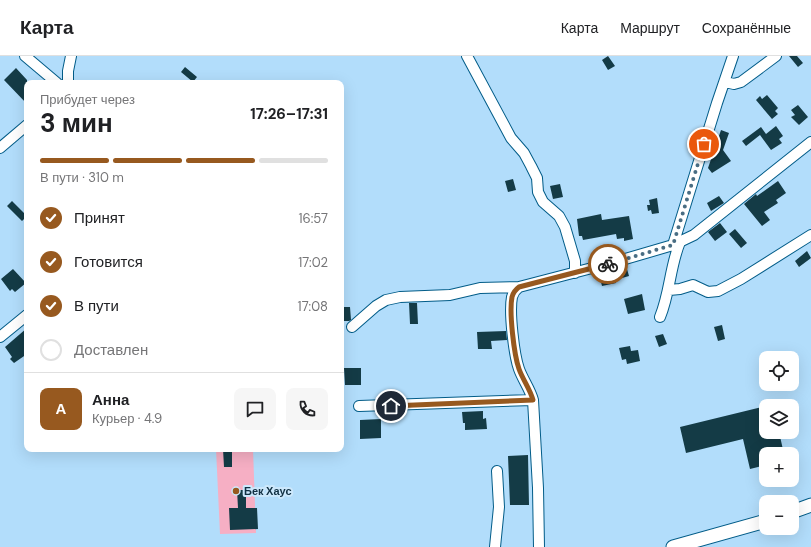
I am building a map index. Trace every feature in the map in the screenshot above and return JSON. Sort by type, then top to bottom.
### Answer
[{"type":"main road","points":[[799,509],[811,505]]},
{"type":"main road","points":[[673,547],[759,523]]},
{"type":"street","points":[[25,56],[53,80]]},
{"type":"street","points":[[68,80],[71,56]]},
{"type":"street","points":[[467,56],[511,138],[524,152],[537,178],[538,192],[543,202],[559,216],[565,227],[575,261],[575,273]]},
{"type":"street","points":[[660,317],[669,290],[677,243],[733,56]]},
{"type":"street","points":[[724,82],[734,84],[741,82],[776,56]]},
{"type":"street","points":[[0,148],[24,128]]},
{"type":"street","points":[[352,327],[376,306],[386,300],[400,297],[450,295],[480,288],[519,287],[575,273],[677,243],[694,235],[811,142]]},
{"type":"street","points":[[669,290],[680,289],[693,285],[708,292],[718,291],[807,240],[811,235]]},
{"type":"street","points":[[519,287],[514,291],[512,299],[515,343],[519,369],[530,389],[533,400],[538,488],[539,547]]},
{"type":"street","points":[[0,336],[24,317]]},
{"type":"street","points":[[359,406],[533,400]]},
{"type":"street","points":[[495,547],[499,507],[498,471]]},
{"type":"shaded area","name":"Бек Хаус","points":[[216,452],[253,452],[256,533],[220,534]]},
{"type":"building","points":[[608,56],[615,66],[608,70],[602,60]]},
{"type":"building","points":[[789,56],[797,56],[803,63],[798,67]]},
{"type":"building","points":[[185,67],[197,77],[195,80],[191,80],[181,72]]},
{"type":"building","points":[[16,68],[27,80],[24,80],[24,101],[4,80]]},
{"type":"building","points":[[767,95],[778,108],[775,111],[778,114],[772,119],[756,100],[760,96],[762,99]]},
{"type":"building","points":[[798,105],[808,117],[799,125],[791,117],[795,115],[791,110]]},
{"type":"building","points":[[776,126],[783,136],[779,139],[782,143],[771,150],[760,135],[746,146],[742,141],[761,127],[766,134]]},
{"type":"building","points":[[721,130],[729,133],[723,150],[731,161],[712,173],[708,168]]},
{"type":"building","points":[[513,179],[516,190],[508,192],[505,181]]},
{"type":"building","points":[[778,181],[786,193],[776,200],[778,203],[764,212],[770,220],[762,226],[744,204],[756,194],[757,196]]},
{"type":"building","points":[[560,184],[563,197],[553,199],[550,186]]},
{"type":"building","points":[[719,196],[724,203],[711,211],[707,203]]},
{"type":"building","points":[[657,198],[659,213],[652,214],[651,210],[648,211],[647,205],[650,205],[649,200]]},
{"type":"building","points":[[12,201],[24,213],[24,219],[22,221],[7,206]]},
{"type":"building","points":[[601,214],[602,220],[629,216],[633,239],[624,241],[624,238],[617,239],[616,234],[583,240],[582,236],[579,236],[577,219]]},
{"type":"building","points":[[720,223],[727,232],[715,241],[708,232]]},
{"type":"building","points":[[735,229],[747,243],[741,248],[729,234]]},
{"type":"building","points":[[807,251],[811,258],[799,267],[795,261]]},
{"type":"building","points":[[13,269],[24,281],[24,285],[15,292],[12,289],[10,291],[1,279]]},
{"type":"building","points":[[627,269],[629,276],[615,280],[616,283],[602,286],[599,274],[613,271],[614,273]]},
{"type":"building","points":[[642,294],[645,310],[628,314],[624,299]]},
{"type":"building","points":[[409,303],[417,303],[418,324],[410,324]]},
{"type":"building","points":[[344,307],[350,307],[351,320],[344,321]]},
{"type":"building","points":[[722,325],[725,339],[718,341],[714,327]]},
{"type":"building","points":[[24,331],[24,356],[14,363],[10,359],[12,357],[5,347]]},
{"type":"building","points":[[506,331],[507,340],[491,341],[492,349],[478,349],[477,332]]},
{"type":"building","points":[[663,334],[667,344],[659,347],[655,336]]},
{"type":"building","points":[[630,346],[631,351],[638,350],[640,361],[627,364],[626,359],[622,360],[619,348]]},
{"type":"building","points":[[344,368],[361,368],[361,385],[345,385]]},
{"type":"building","points":[[759,408],[759,439],[781,439],[782,447],[759,447],[759,467],[750,469],[743,439],[686,453],[680,427]]},
{"type":"building","points":[[483,411],[483,419],[486,418],[487,429],[465,430],[462,412]]},
{"type":"building","points":[[381,419],[381,438],[360,439],[360,420]]},
{"type":"building","points":[[223,452],[232,452],[232,467],[224,467]]},
{"type":"building","points":[[528,455],[529,505],[510,505],[508,456]]},
{"type":"building","points":[[237,490],[246,490],[246,508],[257,508],[258,529],[230,530],[229,508],[238,508]]},
{"type":"way so far","points":[[608,264],[673,245],[704,144]]},
{"type":"place","name":"Бек Хаус","points":[[236,491]]},
{"type":"route","points":[[391,406],[533,400],[530,389],[519,369],[517,359],[512,324],[512,295],[514,291],[519,287],[608,264]]}]
